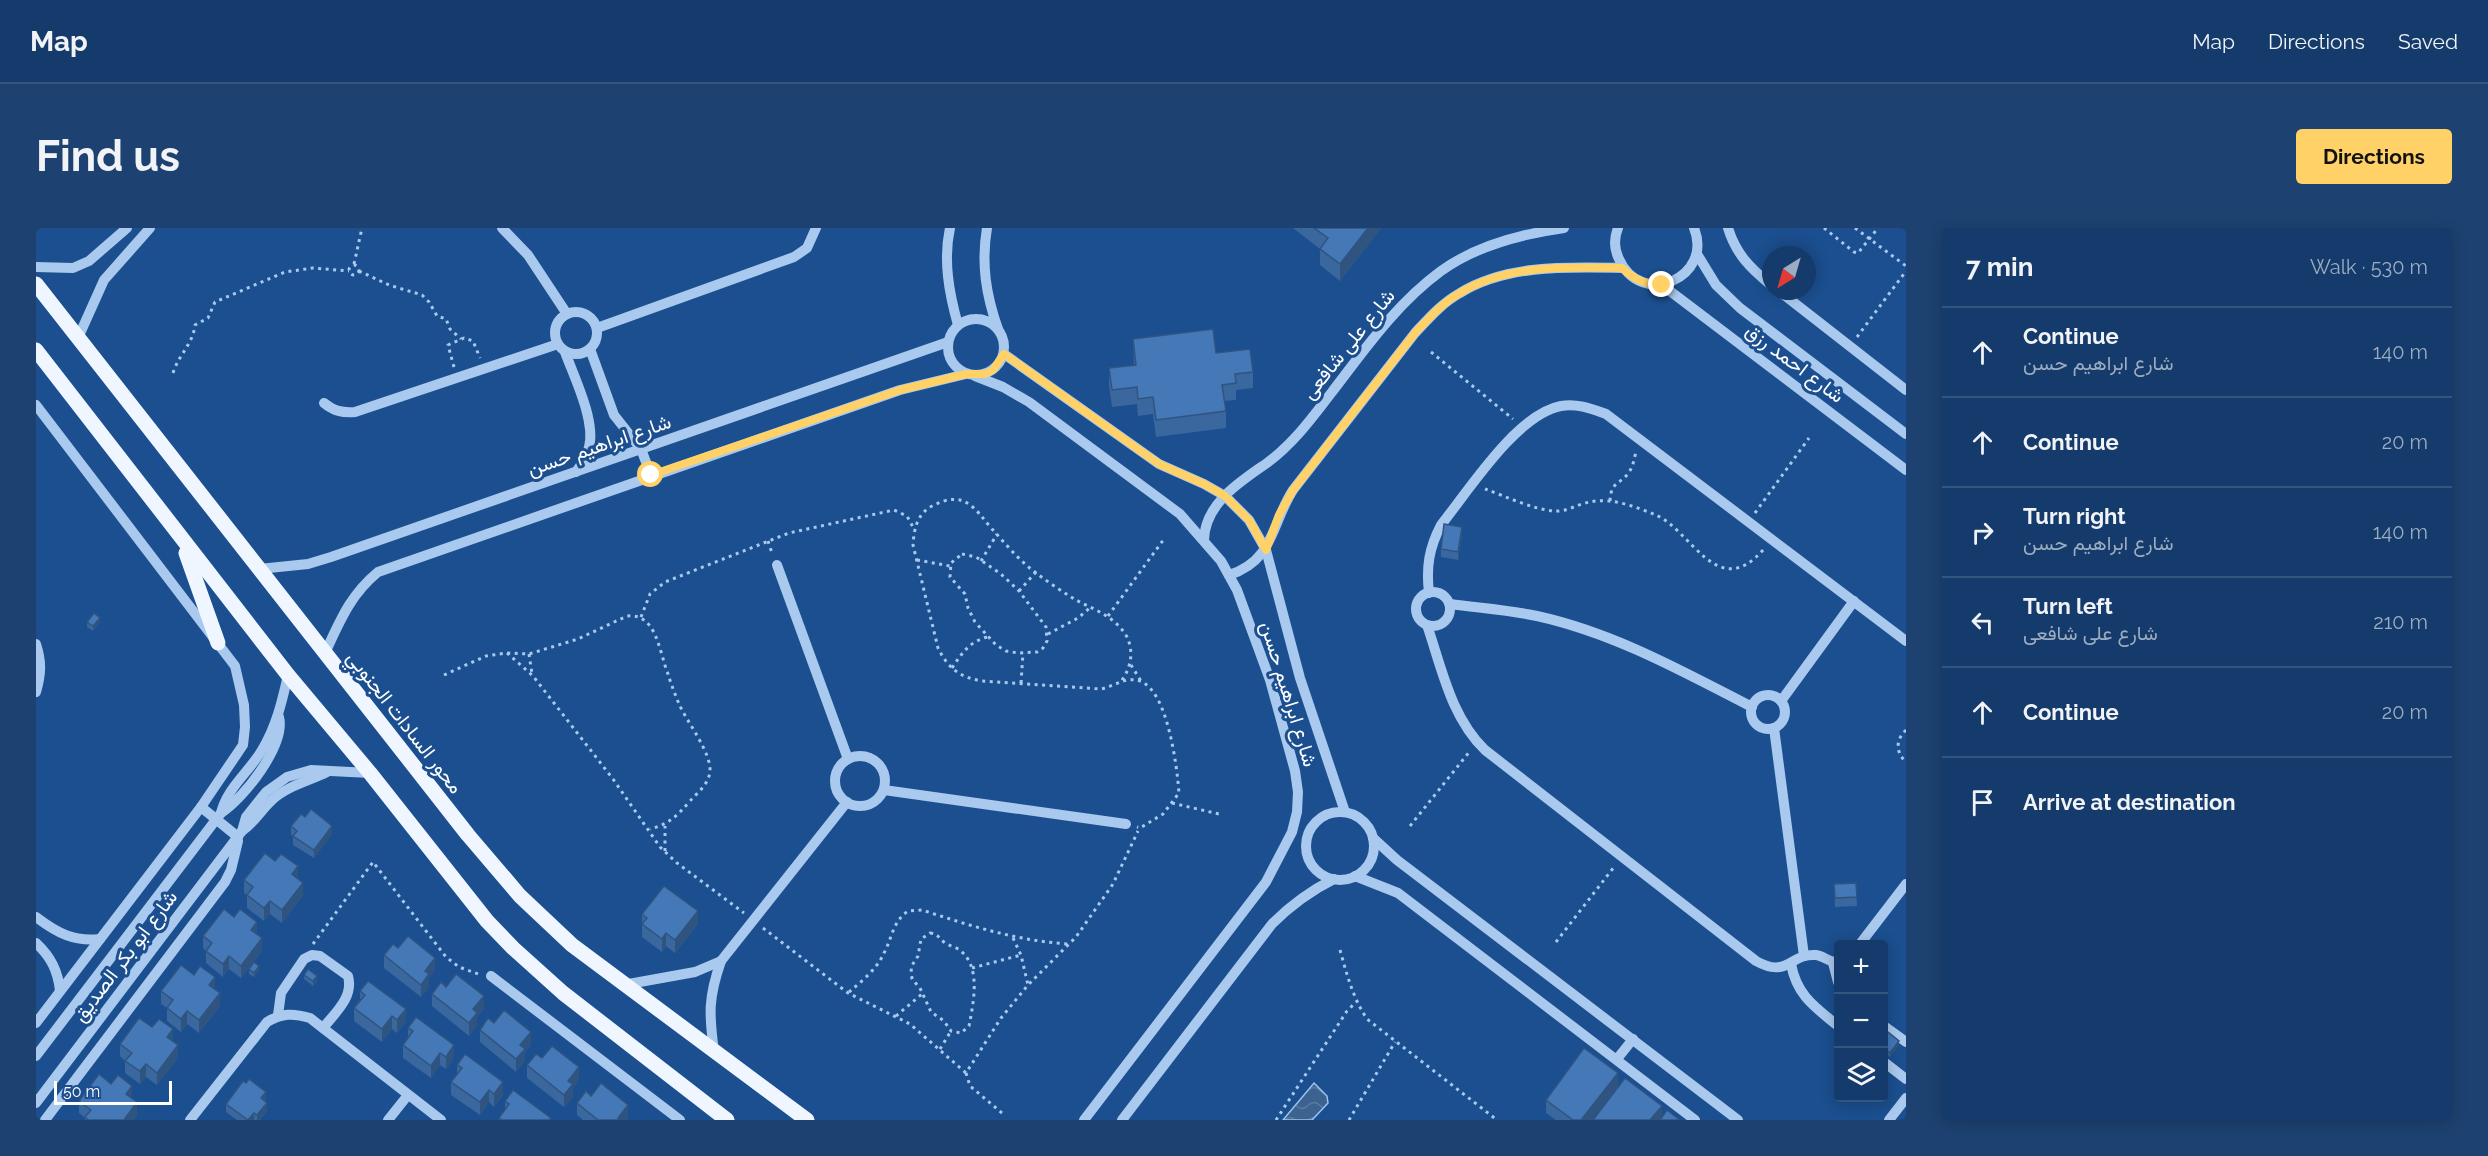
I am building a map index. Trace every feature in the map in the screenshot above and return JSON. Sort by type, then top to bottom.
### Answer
[{"type":"main road","name":"محور السادات الجنوبي","points":[[36,284],[493,866],[548,924],[623,985],[807,1120]]},
{"type":"main road","points":[[36,350],[288,675],[370,773],[463,892],[513,948],[563,993],[727,1120]]},
{"type":"main road","points":[[179,536],[218,643]]},
{"type":"street","points":[[36,267],[73,268],[89,261],[127,228]]},
{"type":"street","points":[[78,338],[104,280],[150,228]]},
{"type":"street","points":[[502,228],[528,255],[567,314]]},
{"type":"street","points":[[597,328],[794,257],[807,248],[816,228]]},
{"type":"street","points":[[950,228],[947,265],[950,295],[958,325]]},
{"type":"street","points":[[325,653],[347,606],[361,587],[378,572],[900,390],[993,370],[1004,354],[1003,337],[989,303],[984,275],[987,228]]},
{"type":"street","name":"شارع على شافعى","points":[[1204,540],[1210,514],[1225,496],[1269,461],[1310,422],[1384,325],[1411,295],[1443,270],[1478,250],[1516,237],[1564,228]]},
{"type":"street","points":[[1618,228],[1615,235],[1615,252],[1622,268],[1633,278],[1647,284],[1662,285],[1677,280],[1690,269],[1697,254],[1697,237],[1694,228]]},
{"type":"street","points":[[1728,228],[1741,258],[1762,277]]},
{"type":"street","name":"شارع احمد رزق","points":[[1697,254],[1716,285],[1740,308],[1906,434]]},
{"type":"street","points":[[1229,575],[1247,568],[1266,550],[1279,515],[1293,490],[1415,333],[1436,311],[1460,293],[1487,280],[1516,272],[1622,268]]},
{"type":"street","name":"شارع احمد رزق","points":[[1662,285],[1906,470]]},
{"type":"street","points":[[1791,300],[1906,390]]},
{"type":"street","points":[[324,403],[333,410],[344,413],[355,412],[483,369],[561,348],[574,355],[583,354],[595,343],[597,328],[585,314],[573,312],[567,314],[557,323],[555,337],[561,348],[590,424],[590,445],[585,459],[576,472]]},
{"type":"street","points":[[971,375],[951,362],[948,342],[951,332],[968,319],[990,322],[998,329]]},
{"type":"street","name":"شارع ابراهيم حسن","points":[[259,569],[308,564],[331,557],[948,342]]},
{"type":"street","points":[[590,349],[614,415],[641,449],[651,475]]},
{"type":"street","name":"شارع ابراهيم حسن","points":[[1004,354],[1159,464],[1225,496],[1249,520],[1266,550],[1300,678],[1345,812]]},
{"type":"street","name":"شارع ابراهيم حسن","points":[[971,375],[1003,387],[1029,402],[1180,514],[1204,540],[1229,575],[1270,680],[1295,771],[1298,792],[1297,812],[1292,832],[1266,882],[1084,1120]]},
{"type":"street","points":[[36,405],[235,666],[244,705],[245,727],[243,745],[201,807],[36,1023]]},
{"type":"street","points":[[1429,593],[1428,558],[1432,541],[1441,525],[1522,426],[1541,412],[1562,406],[1585,406],[1606,414],[1906,641]]},
{"type":"street","points":[[777,566],[848,759]]},
{"type":"street","points":[[1427,626],[1434,627],[1445,622],[1451,611],[1450,604],[1440,593],[1429,593],[1418,601],[1417,616],[1427,626],[1458,716],[1477,742],[1756,961],[1767,967],[1779,968],[1804,956],[1815,955],[1834,961]]},
{"type":"street","points":[[1781,701],[1854,601]]},
{"type":"street","points":[[1450,604],[1536,616],[1589,631],[1648,654],[1752,707]]},
{"type":"street","points":[[36,645],[41,668],[36,692]]},
{"type":"street","name":"شارع ابو بكر الصديق","points":[[36,1056],[218,816],[232,806],[270,756],[281,731],[279,717],[288,675]]},
{"type":"street","points":[[1776,697],[1781,701],[1785,713],[1784,719],[1774,728],[1768,729],[1757,725],[1751,714],[1752,707],[1759,698],[1776,697]]},
{"type":"street","points":[[1774,728],[1804,956]]},
{"type":"street","points":[[857,756],[873,760],[884,773],[884,790],[875,801],[868,805],[854,806],[847,802],[840,797],[835,780],[841,764],[857,756]]},
{"type":"street","name":"شارع ابو بكر الصديق","points":[[36,1103],[240,834],[253,823],[272,800],[281,793],[327,771],[370,773]]},
{"type":"street","points":[[884,790],[1126,824]]},
{"type":"street","points":[[714,1052],[709,1011],[712,986],[721,961],[847,802]]},
{"type":"street","points":[[45,1120],[225,882],[231,870],[240,834],[218,816],[201,807]]},
{"type":"street","points":[[1334,879],[1324,875],[1309,859],[1307,838],[1317,821],[1326,815],[1345,812],[1363,821],[1373,838],[1397,860],[1738,1120]]},
{"type":"street","points":[[1292,832],[1307,838]]},
{"type":"street","points":[[1122,1120],[1272,924],[1304,895],[1334,879],[1355,876],[1364,870],[1371,860],[1374,849],[1373,838]]},
{"type":"street","points":[[1355,876],[1398,893],[1695,1120]]},
{"type":"street","points":[[1864,940],[1906,884]]},
{"type":"street","points":[[36,917],[62,935],[87,940],[100,939]]},
{"type":"street","points":[[117,917],[133,929]]},
{"type":"street","points":[[36,943],[54,965],[60,992]]},
{"type":"street","points":[[278,1016],[281,993],[304,959],[312,955],[326,959],[348,976],[350,982],[347,996],[323,1028]]},
{"type":"street","points":[[623,985],[695,972],[721,961]]},
{"type":"street","points":[[1791,964],[1794,979],[1802,994],[1834,1022]]},
{"type":"street","points":[[491,976],[680,1120]]},
{"type":"street","points":[[190,1120],[267,1022],[278,1016],[294,1013],[310,1018],[441,1120]]},
{"type":"street","points":[[1888,1029],[1906,1042]]},
{"type":"street","points":[[1617,1059],[1633,1039]]},
{"type":"street","points":[[1888,1065],[1906,1079]]},
{"type":"street","points":[[388,1120],[408,1095]]},
{"type":"street","points":[[1889,1120],[1906,1098]]},
{"type":"path","points":[[349,271],[354,264],[362,228]]},
{"type":"path","points":[[1824,228],[1854,252],[1860,251],[1878,228]]},
{"type":"path","points":[[1855,228],[1906,266]]},
{"type":"path","points":[[354,264],[358,266],[359,271],[389,285],[422,295],[437,316],[446,319],[450,328],[461,339]]},
{"type":"path","points":[[173,373],[177,360],[193,339],[195,325],[208,318],[215,302],[285,272],[313,268],[349,271],[355,274],[359,271]]},
{"type":"path","points":[[1850,346],[1906,271]]},
{"type":"path","points":[[458,377],[448,348],[450,343],[461,339],[467,338],[473,341],[483,369]]},
{"type":"path","points":[[1431,352],[1522,426]]},
{"type":"path","points":[[1748,521],[1809,438]]},
{"type":"path","points":[[1610,501],[1610,495],[1616,483],[1631,470],[1639,439]]},
{"type":"path","points":[[1473,485],[1557,512],[1592,501],[1610,501],[1638,508],[1659,517],[1678,530],[1693,549],[1719,566],[1737,568],[1753,561],[1772,540]]},
{"type":"path","points":[[953,500],[975,507],[997,534],[1035,572],[1108,616],[1120,626],[1128,639],[1131,654],[1130,669],[1122,680],[1100,689],[967,679],[944,661],[938,648],[913,544],[914,529],[928,508],[940,502],[953,500]]},
{"type":"path","points":[[641,617],[651,594],[664,582],[789,533],[894,510],[907,516],[914,529]]},
{"type":"path","points":[[980,561],[997,534]]},
{"type":"path","points":[[1108,616],[1164,539]]},
{"type":"path","points":[[962,554],[969,554],[980,561],[1001,574],[1019,591],[1046,627],[1048,634],[1043,648],[1037,652],[1006,651],[987,637],[971,615],[965,594],[950,577],[950,566],[956,557],[962,554]]},
{"type":"path","points":[[917,560],[950,566]]},
{"type":"path","points":[[1019,591],[1035,572]]},
{"type":"path","points":[[1048,634],[1078,618],[1091,607]]},
{"type":"path","points":[[444,675],[486,656],[507,652],[529,654],[578,639],[627,616],[641,617],[651,626],[679,703],[705,753],[710,769],[705,785],[673,820],[650,829]]},
{"type":"path","points":[[952,669],[967,647],[976,640],[987,637]]},
{"type":"path","points":[[507,652],[533,676],[665,851],[677,863],[848,993],[910,1024],[966,1073],[970,1086],[1002,1113]]},
{"type":"path","points":[[1021,683],[1023,653]]},
{"type":"path","points":[[529,654],[533,676]]},
{"type":"path","points":[[966,1073],[1001,1018],[1028,985],[1069,944],[1113,884],[1140,828],[1163,814],[1179,793],[1176,759],[1161,706],[1130,663]]},
{"type":"path","points":[[1122,680],[1141,681]]},
{"type":"path","points":[[1906,730],[1899,740],[1898,747],[1899,754],[1906,762]]},
{"type":"path","points":[[1410,825],[1477,742]]},
{"type":"path","points":[[1172,803],[1223,814]]},
{"type":"path","points":[[1126,824],[1140,828]]},
{"type":"path","points":[[665,825],[665,851]]},
{"type":"path","points":[[1556,942],[1622,856]]},
{"type":"path","points":[[312,955],[316,938],[373,862],[446,957],[459,968],[475,974],[491,976]]},
{"type":"path","points":[[848,993],[868,976],[884,954],[897,922],[908,911],[922,910],[1037,942],[1069,944]]},
{"type":"path","points":[[935,934],[965,955],[972,968],[973,1003],[969,1026],[961,1033],[951,1031],[944,1021],[931,1012],[920,988],[912,979],[911,973],[921,939],[925,935],[935,934]]},
{"type":"path","points":[[1013,937],[1021,955],[1028,985]]},
{"type":"path","points":[[1340,950],[1356,1002],[1367,1019],[1497,1120]]},
{"type":"path","points":[[972,968],[1021,955]]},
{"type":"path","points":[[896,1016],[922,994]]},
{"type":"path","points":[[1276,1120],[1347,1011],[1356,1002]]},
{"type":"path","points":[[940,1049],[951,1031]]},
{"type":"path","points":[[1349,1120],[1395,1042]]},
{"type":"water","points":[[1314,1083],[1327,1096],[1328,1103],[1312,1120],[1283,1120]]},
{"type":"building","points":[[1314,228],[1368,228],[1340,264],[1320,249],[1328,238]]},
{"type":"building","points":[[1213,329],[1216,353],[1250,349],[1253,372],[1235,374],[1236,383],[1222,385],[1226,411],[1156,420],[1153,397],[1138,399],[1137,387],[1112,390],[1109,368],[1136,365],[1133,339]]},
{"type":"building","points":[[1444,524],[1462,527],[1458,552],[1441,549]]},
{"type":"building","points":[[94,613],[100,618],[93,626],[87,622]]},
{"type":"building","points":[[311,809],[332,826],[314,850],[293,836],[297,831],[291,826],[301,814],[305,817]]},
{"type":"building","points":[[265,853],[275,861],[281,854],[298,866],[292,874],[303,883],[282,910],[270,901],[264,908],[247,895],[253,887],[244,880]]},
{"type":"building","points":[[1856,883],[1857,897],[1835,898],[1834,884]]},
{"type":"building","points":[[664,886],[698,911],[675,940],[666,933],[662,939],[642,924],[647,918],[642,914]]},
{"type":"building","points":[[224,909],[234,917],[240,909],[257,922],[251,930],[262,938],[241,966],[229,956],[223,964],[206,951],[212,943],[203,936]]},
{"type":"building","points":[[408,936],[435,958],[425,971],[429,974],[421,985],[384,955],[393,944],[398,948]]},
{"type":"building","points":[[254,962],[259,966],[254,973],[249,969]]},
{"type":"building","points":[[181,965],[194,975],[200,966],[215,977],[209,985],[220,993],[199,1020],[187,1011],[181,1019],[167,1008],[173,1000],[161,991]]},
{"type":"building","points":[[308,969],[317,976],[313,981],[304,975]]},
{"type":"building","points":[[456,974],[484,996],[473,1009],[477,1013],[469,1023],[432,994],[441,982],[446,987]]},
{"type":"building","points":[[368,981],[406,1009],[397,1020],[392,1016],[382,1029],[354,1008],[365,995],[360,991]]},
{"type":"building","points":[[504,1010],[531,1032],[520,1045],[525,1049],[516,1059],[480,1030],[488,1018],[494,1023]]},
{"type":"building","points":[[416,1017],[454,1045],[446,1057],[440,1053],[431,1066],[403,1045],[413,1031],[408,1028]]},
{"type":"building","points":[[139,1018],[152,1027],[159,1019],[173,1029],[167,1037],[178,1045],[157,1073],[146,1064],[140,1071],[125,1061],[132,1053],[120,1044]]},
{"type":"building","points":[[1888,1032],[1899,1041],[1890,1053],[1888,1051]]},
{"type":"building","points":[[552,1046],[579,1067],[568,1081],[573,1084],[564,1095],[527,1065],[536,1054],[542,1058]]},
{"type":"building","points":[[1584,1048],[1618,1073],[1581,1120],[1573,1120],[1546,1100]]},
{"type":"building","points":[[465,1054],[503,1082],[494,1094],[489,1090],[480,1102],[451,1082],[462,1068],[457,1065]]},
{"type":"building","points":[[99,1074],[111,1084],[118,1075],[132,1086],[126,1094],[137,1102],[124,1120],[88,1120],[85,1117],[91,1110],[79,1101]]},
{"type":"building","points":[[1625,1078],[1662,1106],[1650,1120],[1593,1120]]},
{"type":"building","points":[[249,1079],[266,1092],[261,1098],[267,1103],[257,1115],[254,1113],[248,1120],[226,1104],[243,1081],[246,1083]]},
{"type":"building","points":[[601,1083],[628,1105],[618,1118],[620,1120],[598,1120],[577,1103],[586,1091],[591,1096]]},
{"type":"building","points":[[513,1090],[551,1118],[549,1120],[502,1120],[499,1118],[509,1104],[505,1101]]},
{"type":"building","points":[[1667,1110],[1680,1120],[1660,1120]]},
{"type":"route","points":[[651,475],[900,390],[966,374],[975,376],[985,374],[1000,363],[1004,354],[1159,464],[1225,496],[1249,520],[1266,550],[1279,515],[1293,490],[1415,333],[1436,311],[1460,293],[1487,280],[1516,272],[1600,267],[1622,268],[1633,278],[1647,284],[1662,285]]}]
